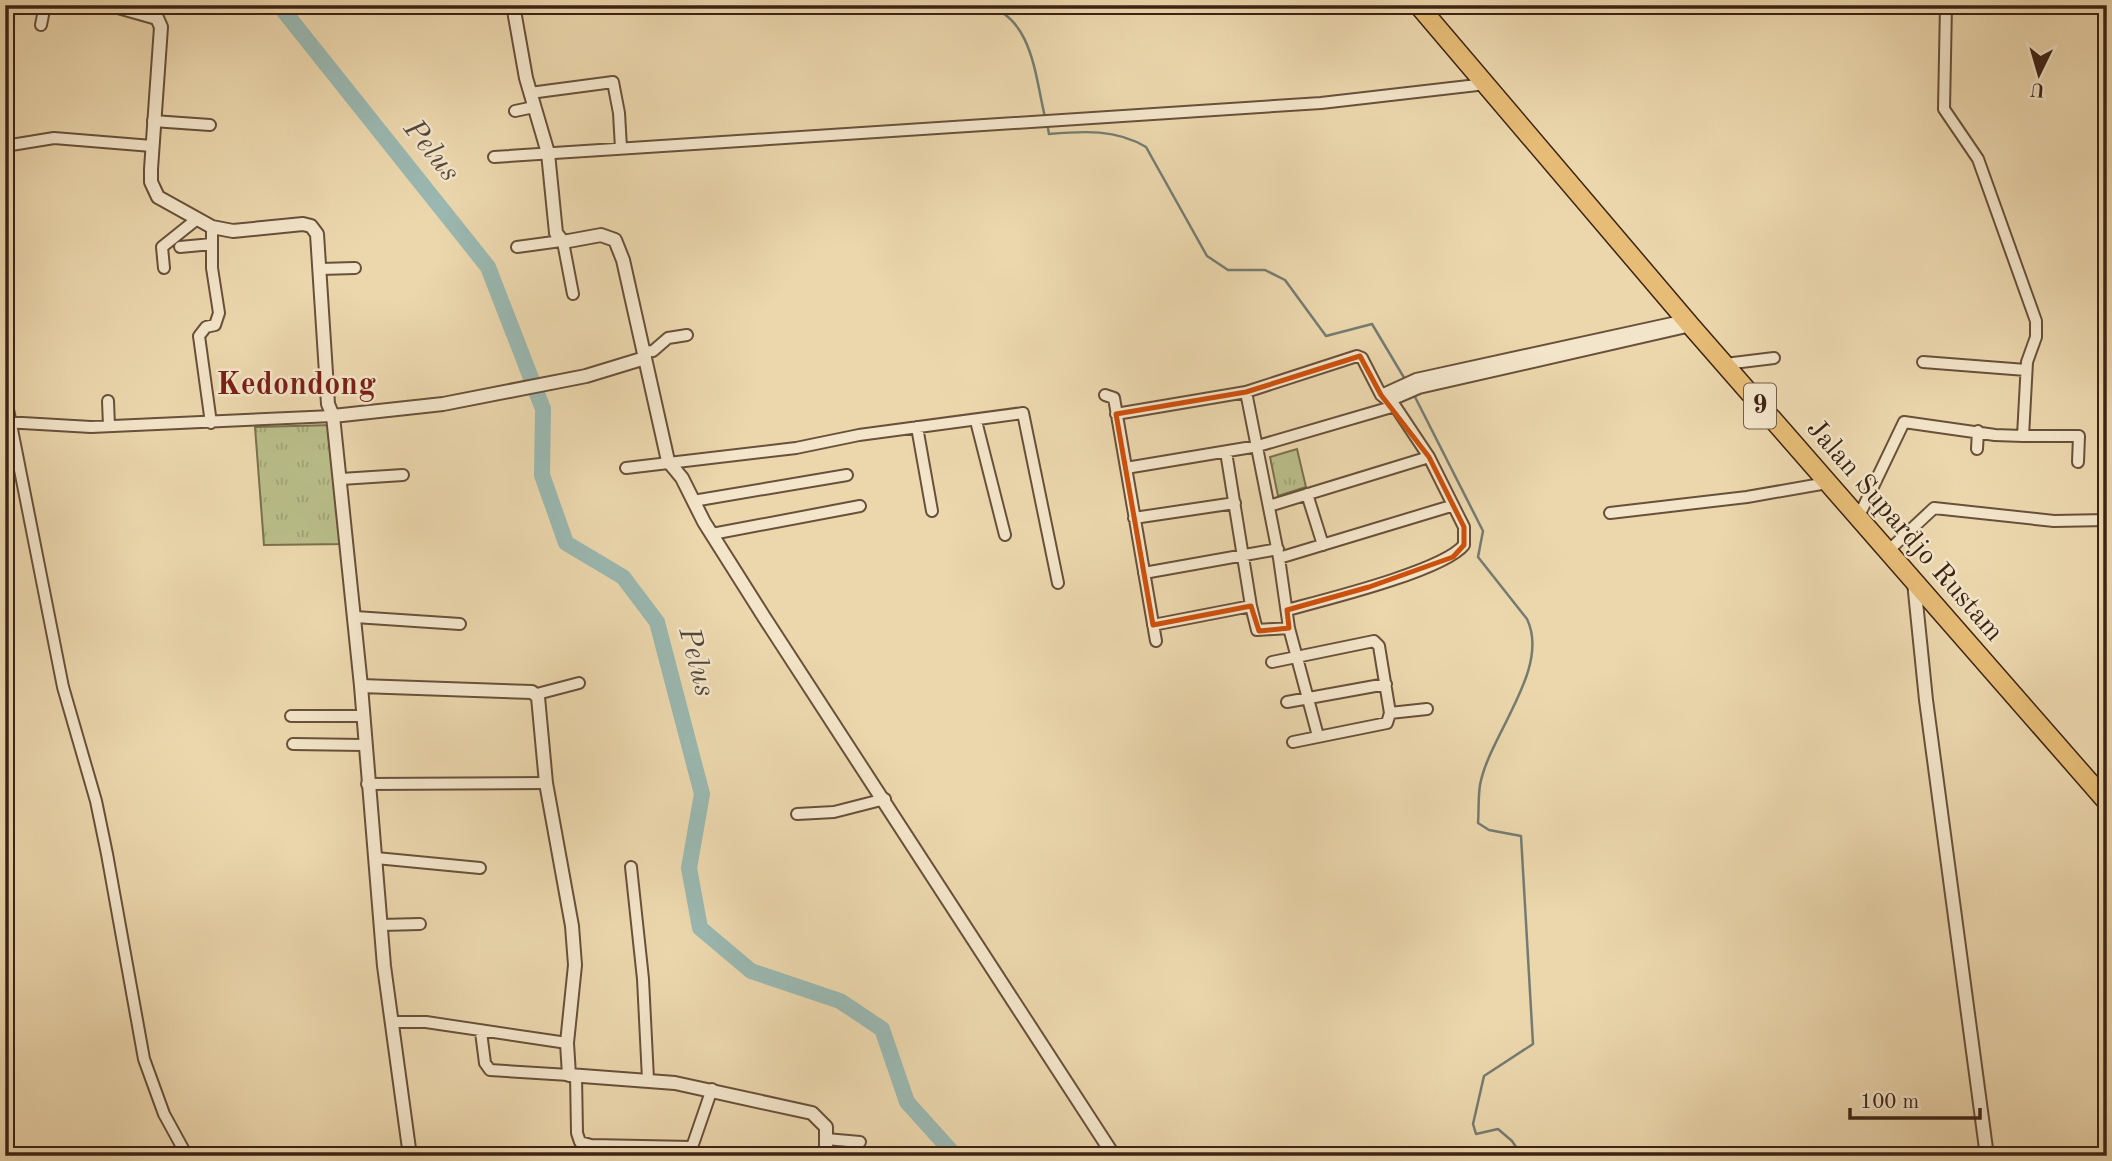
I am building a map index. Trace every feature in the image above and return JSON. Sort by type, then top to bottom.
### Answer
[{"type":"highway","name":"Jalan Supardjo Rustam","points":[[1418,5],[1724,364],[2107,802]]},
{"type":"street","points":[[41,25],[45,5]]},
{"type":"street","points":[[111,5],[151,16],[160,23],[151,182],[158,197],[212,226],[233,231],[303,224],[311,226],[317,234],[328,404],[333,416],[341,479],[381,925],[391,1022],[410,1156]]},
{"type":"street","points":[[513,5],[530,93],[548,153],[556,233],[562,241],[573,294]]},
{"type":"street","points":[[1946,5],[1944,109],[1978,159],[2036,321],[2036,337],[2026,370],[2023,436]]},
{"type":"street","points":[[530,93],[613,82],[620,113],[621,148]]},
{"type":"street","points":[[494,157],[1321,103],[1486,85]]},
{"type":"street","points":[[515,111],[534,107]]},
{"type":"street","points":[[153,121],[211,125]]},
{"type":"street","points":[[5,146],[54,138],[152,146]]},
{"type":"street","points":[[164,268],[162,247],[197,219]]},
{"type":"street","points":[[211,423],[199,336],[206,327],[215,325],[219,316],[212,226]]},
{"type":"street","points":[[517,247],[601,235],[615,240],[668,461],[682,478],[712,534],[1114,1156]]},
{"type":"street","points":[[180,247],[212,244]]},
{"type":"street","points":[[320,269],[355,268]]},
{"type":"street","points":[[1126,468],[1258,446],[1388,401],[1405,388],[1418,384],[1689,323]]},
{"type":"street","points":[[8,423],[109,426],[211,423],[333,416],[443,404],[558,382],[644,355],[668,338],[687,335]]},
{"type":"street","points":[[1116,414],[1246,392],[1357,356],[1363,359],[1388,401],[1429,457],[1451,506],[1464,527],[1464,545],[1453,557],[1369,587],[1287,611]]},
{"type":"street","points":[[1724,364],[1774,358]]},
{"type":"street","points":[[1923,362],[2026,370]]},
{"type":"street","points":[[1246,392],[1279,553],[1289,628],[1310,698],[1318,736]]},
{"type":"street","points":[[5,394],[8,423],[63,687],[96,801],[144,1059],[164,1114],[187,1156]]},
{"type":"street","points":[[1105,395],[1114,398],[1156,641]]},
{"type":"street","points":[[108,401],[109,426]]},
{"type":"street","points":[[626,467],[796,448],[859,435],[1023,413],[1058,583]]},
{"type":"street","points":[[976,421],[1004,535]]},
{"type":"street","points":[[1858,518],[1901,424],[1908,421],[2023,436],[2079,436],[2078,462]]},
{"type":"street","points":[[917,428],[932,511]]},
{"type":"street","points":[[1977,449],[1978,431]]},
{"type":"street","points":[[1226,452],[1257,630],[1289,628]]},
{"type":"street","points":[[1269,506],[1429,457]]},
{"type":"street","points":[[341,479],[402,475]]},
{"type":"street","points":[[693,501],[847,475]]},
{"type":"street","points":[[1610,513],[1746,497],[1827,483]]},
{"type":"street","points":[[1307,494],[1323,545]]},
{"type":"street","points":[[1134,518],[1235,503]]},
{"type":"street","points":[[712,534],[860,506]]},
{"type":"street","points":[[1144,573],[1323,545],[1451,506]]},
{"type":"street","points":[[1888,551],[1934,508],[2054,521],[2107,520]]},
{"type":"street","points":[[1914,582],[1926,700],[1987,1156]]},
{"type":"street","points":[[1153,625],[1251,606]]},
{"type":"street","points":[[355,617],[460,624]]},
{"type":"street","points":[[1272,662],[1377,642],[1390,713],[1384,725],[1293,742]]},
{"type":"street","points":[[361,686],[537,694],[579,683]]},
{"type":"street","points":[[1287,702],[1386,684]]},
{"type":"street","points":[[537,694],[547,783],[572,926],[575,965],[567,1043],[580,1142],[591,1145],[692,1147],[712,1089]]},
{"type":"street","points":[[1390,713],[1427,709]]},
{"type":"street","points":[[291,716],[362,716]]},
{"type":"street","points":[[293,744],[364,745]]},
{"type":"street","points":[[367,784],[547,783]]},
{"type":"street","points":[[797,814],[834,812],[885,799]]},
{"type":"street","points":[[376,858],[480,868]]},
{"type":"street","points":[[631,867],[643,983],[648,1079]]},
{"type":"street","points":[[381,925],[420,923]]},
{"type":"street","points":[[391,1022],[426,1022],[567,1043]]},
{"type":"street","points":[[481,1032],[485,1063],[491,1070],[648,1079],[712,1089],[812,1114],[825,1124],[826,1156]]},
{"type":"street","points":[[826,1139],[860,1142]]},
{"type":"highlighted area","points":[[1360,356],[1381,395],[1429,457],[1464,527],[1464,545],[1453,557],[1369,587],[1287,610],[1289,628],[1259,631],[1251,606],[1153,625],[1116,414],[1246,392]]},
{"type":"green space","points":[[332,425],[345,544],[264,545],[255,427]]},
{"type":"green space","points":[[1297,449],[1306,487],[1278,496],[1270,457]]},
{"type":"waterway","name":"Pelus","points":[[279,5],[488,267],[543,409],[542,475],[566,543],[623,577],[657,622],[702,794],[689,868],[700,928],[751,971],[840,1001],[882,1029],[907,1102],[952,1152],[959,1156]]},
{"type":"waterway","points":[[984,5],[1000,11],[1013,22],[1022,35],[1034,67],[1045,117]]},
{"type":"waterway","points":[[1047,123],[1049,134],[1111,134],[1146,147],[1207,256],[1228,270],[1265,270],[1285,280],[1326,336],[1372,324],[1406,381]]},
{"type":"waterway","points":[[1413,393],[1483,531],[1478,557],[1527,619],[1532,638],[1531,659],[1525,680],[1480,785],[1478,823],[1489,830],[1521,836],[1533,1044],[1484,1076],[1473,1124],[1476,1134],[1498,1129],[1512,1141],[1522,1156]]},
{"type":"district","name":"Kedondong","points":[[296,386]]}]
